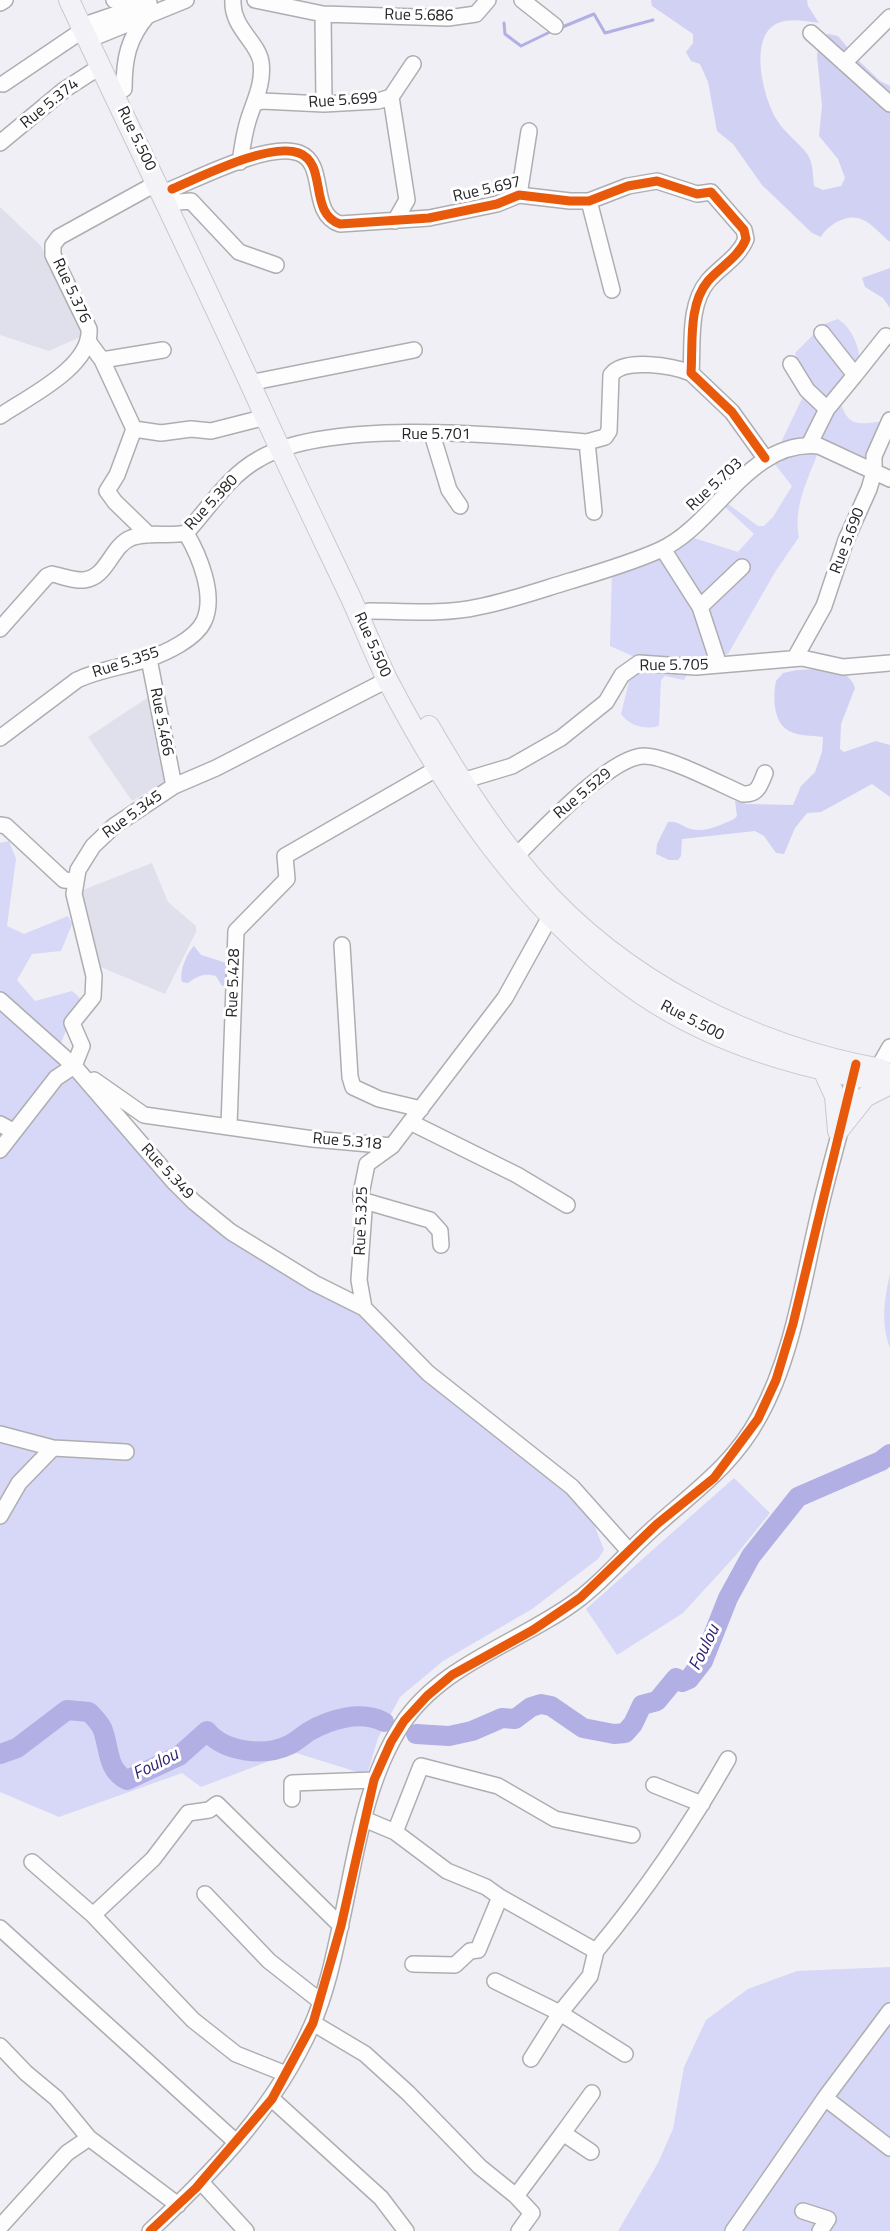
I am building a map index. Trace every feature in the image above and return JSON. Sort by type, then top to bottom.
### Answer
[{"type":"main road","name":"Rue 5.500","points":[[69,0],[124,89],[266,417],[284,447],[400,675],[511,861]]},
{"type":"main road","name":"Rue 5.500","points":[[81,0],[88,31],[101,66],[169,191],[259,381],[284,447],[387,680],[438,768],[511,861],[595,959],[633,988],[713,1034],[766,1055],[824,1072],[855,1070]]},
{"type":"main road","name":"Rue 5.500","points":[[554,909],[644,974],[685,998],[777,1041],[855,1070],[887,1076]]},
{"type":"main road","points":[[824,1072],[831,1082],[835,1096],[838,1131]]},
{"type":"main road","points":[[838,1131],[865,1097],[887,1076]]},
{"type":"street","points":[[0,3],[5,0]]},
{"type":"street","points":[[114,0],[151,6]]},
{"type":"street","points":[[3,84],[88,31],[151,6],[186,0]]},
{"type":"street","points":[[233,0],[233,10],[246,39],[261,60],[262,77],[256,103],[248,121],[240,162]]},
{"type":"street","name":"Rue 5.686","points":[[255,0],[323,14],[448,18],[476,14],[488,0]]},
{"type":"street","points":[[522,0],[555,26]]},
{"type":"street","points":[[124,89],[128,47],[133,34],[151,6]]},
{"type":"street","points":[[323,14],[324,104]]},
{"type":"street","points":[[843,63],[890,17]]},
{"type":"street","points":[[811,33],[890,104]]},
{"type":"street","name":"Rue 5.699","points":[[256,103],[262,101],[324,104],[391,97],[413,64]]},
{"type":"street","name":"Rue 5.374","points":[[0,143],[64,90],[101,66]]},
{"type":"street","points":[[391,97],[407,200],[394,221]]},
{"type":"street","points":[[519,195],[529,131]]},
{"type":"street","name":"Rue 5.697","points":[[169,191],[240,162],[273,152],[300,153],[312,165],[322,207],[331,221],[351,224],[465,212],[497,204],[519,195],[589,201],[628,186],[657,181],[697,194],[711,192],[744,230],[745,244],[707,282],[699,299],[695,312],[692,373]]},
{"type":"street","points":[[169,191],[191,201],[239,252],[276,265]]},
{"type":"street","name":"Rue 5.376","points":[[0,416],[49,386],[71,366],[88,341],[89,329],[52,255],[53,245],[59,237],[169,191]]},
{"type":"street","points":[[589,201],[612,290]]},
{"type":"street","points":[[822,333],[855,375]]},
{"type":"street","points":[[886,336],[827,410],[809,445],[819,446],[890,479]]},
{"type":"street","points":[[88,341],[102,360],[134,429],[117,476],[107,491],[115,502],[149,535]]},
{"type":"street","points":[[102,360],[163,350]]},
{"type":"street","points":[[259,381],[414,350]]},
{"type":"street","points":[[792,364],[807,390],[827,410]]},
{"type":"street","points":[[594,512],[587,442],[605,437],[609,431],[611,375],[615,368],[674,366],[692,373],[732,412],[765,458]]},
{"type":"street","points":[[134,429],[161,433],[191,429],[211,431],[266,417]]},
{"type":"street","name":"Rue 5.690","points":[[795,658],[824,606],[846,540],[874,472],[874,456],[890,420]]},
{"type":"street","points":[[432,434],[448,490],[460,506]]},
{"type":"street","name":"Rue 5.701","points":[[284,447],[326,437],[432,434],[587,442]]},
{"type":"street","name":"Rue 5.703","points":[[369,611],[477,608],[626,564],[663,549],[687,531],[765,458],[809,445]]},
{"type":"street","name":"Rue 5.380","points":[[0,629],[47,576],[52,574],[83,580],[94,577],[107,565],[119,547],[131,537],[149,535],[170,537],[186,533],[208,504],[247,466],[284,447]]},
{"type":"street","name":"Rue 5.355","points":[[0,738],[77,680],[91,673],[149,659],[177,645],[204,622],[207,610],[205,578],[197,552],[186,533]]},
{"type":"street","points":[[663,549],[700,606],[719,665]]},
{"type":"street","points":[[700,606],[742,567]]},
{"type":"street","name":"Rue 5.705","points":[[462,781],[520,763],[561,738],[606,702],[622,675],[639,663],[696,667],[795,658],[843,667],[890,663]]},
{"type":"street","name":"Rue 5.466","points":[[149,659],[174,786]]},
{"type":"street","name":"Rue 5.345","points":[[75,881],[78,870],[93,846],[114,826],[174,786],[216,768],[387,680]]},
{"type":"street","name":"Rue 5.529","points":[[511,861],[586,790],[617,766],[636,757],[660,759],[744,794],[752,794],[758,790],[765,773]]},
{"type":"street","name":"Rue 5.428","points":[[229,1126],[236,931],[287,879],[285,856],[438,768]]},
{"type":"street","points":[[0,825],[6,826],[64,880],[75,881],[74,894],[94,976],[93,997],[72,1023],[82,1046],[74,1066],[56,1077],[18,1130],[7,1127],[0,1150]]},
{"type":"street","name":"Rue 5.318","points":[[74,1066],[144,1115],[313,1139],[392,1146],[505,998],[554,909]]},
{"type":"street","points":[[342,945],[350,1077],[353,1087],[379,1099],[421,1109]]},
{"type":"street","name":"Rue 5.349","points":[[0,999],[74,1066],[175,1183],[231,1232],[314,1283],[364,1308],[428,1373],[572,1486],[629,1551]]},
{"type":"street","points":[[887,1076],[890,1047]]},
{"type":"street","points":[[150,2231],[201,2182],[272,2099],[313,2023],[341,1926],[374,1780],[391,1742],[404,1721],[427,1696],[452,1675],[533,1630],[580,1598],[629,1551],[714,1478],[759,1419],[776,1380],[793,1324],[838,1131],[855,1070]]},
{"type":"street","points":[[410,1122],[517,1175],[567,1204]]},
{"type":"street","name":"Rue 5.325","points":[[364,1308],[359,1280],[364,1211],[361,1200],[366,1164],[392,1146]]},
{"type":"street","points":[[361,1200],[430,1220],[440,1231],[441,1245]]},
{"type":"street","points":[[0,1434],[53,1448],[126,1452]]},
{"type":"street","points":[[0,1516],[19,1483],[53,1448]]},
{"type":"street","points":[[531,2059],[560,2013],[590,1976],[596,1950],[621,1920],[702,1804],[728,1759]]},
{"type":"street","points":[[395,1832],[421,1766],[498,1786],[555,1819],[632,1835]]},
{"type":"street","points":[[292,1799],[292,1783],[374,1780]]},
{"type":"street","points":[[654,1785],[702,1804]]},
{"type":"street","points":[[93,1915],[153,1859],[188,1813],[209,1810],[217,1804],[341,1926]]},
{"type":"street","points":[[364,1819],[395,1832],[447,1871],[486,1887],[596,1950]]},
{"type":"street","points":[[32,1862],[93,1915],[193,2020],[236,2054],[286,2074]]},
{"type":"street","points":[[206,1894],[269,1961],[320,2001]]},
{"type":"street","points":[[413,1964],[455,1965],[470,1951],[478,1950],[500,1897]]},
{"type":"street","points":[[0,1928],[236,2142]]},
{"type":"street","points":[[495,1981],[560,2013],[625,2054]]},
{"type":"street","points":[[733,2231],[825,2098],[890,2011]]},
{"type":"street","points":[[313,2023],[365,2054],[408,2093],[480,2167],[516,2196],[532,2213],[519,2231]]},
{"type":"street","points":[[0,2046],[26,2073],[56,2098],[89,2138],[178,2205]]},
{"type":"street","points":[[516,2196],[592,2093]]},
{"type":"street","points":[[825,2098],[890,2148]]},
{"type":"street","points":[[272,2099],[381,2198],[406,2231]]},
{"type":"street","points":[[563,2133],[591,2152]]},
{"type":"street","points":[[0,2227],[67,2153],[89,2138]]},
{"type":"street","points":[[201,2182],[246,2231]]},
{"type":"street","points":[[803,2211],[828,2219],[820,2231]]},
{"type":"shaded area","points":[[651,0],[807,0],[808,6],[819,23],[798,20],[783,21],[769,30],[763,41],[761,69],[767,98],[780,125],[808,155],[812,165],[814,186],[823,190],[841,186],[845,178],[838,159],[819,136],[822,106],[817,56],[819,36],[829,34],[838,36],[858,60],[880,81],[890,86],[890,242],[870,224],[857,218],[845,219],[833,224],[821,237],[812,233],[762,185],[733,144],[717,131],[708,82],[700,64],[691,61],[686,52],[693,43],[693,34],[652,6]]},
{"type":"shaded area","points":[[0,207],[41,246],[87,334],[49,351],[0,335]]},
{"type":"shaded area","points":[[890,268],[890,308],[883,298],[865,287],[862,278]]},
{"type":"shaded area","points":[[838,319],[854,338],[860,362],[838,396],[846,415],[851,420],[862,423],[890,421],[872,464],[817,455],[799,506],[799,537],[775,572],[728,654],[694,661],[684,680],[665,676],[661,680],[659,726],[643,727],[633,724],[621,714],[635,657],[610,646],[612,572],[691,537],[738,552],[754,534],[725,507],[728,504],[758,526],[764,526],[773,517],[792,486],[774,463],[774,457],[807,388],[795,353],[824,324]]},
{"type":"shaded area","points":[[797,670],[831,670],[846,675],[851,680],[855,688],[841,724],[840,749],[844,752],[876,741],[890,745],[890,797],[872,784],[821,812],[807,813],[795,828],[784,854],[776,853],[764,836],[755,831],[682,839],[681,856],[678,860],[669,860],[656,854],[657,844],[668,822],[702,830],[734,819],[737,816],[735,801],[747,804],[793,805],[801,786],[815,772],[822,752],[823,737],[794,733],[786,729],[776,713],[774,693],[776,681],[783,673]]},
{"type":"shaded area","points":[[150,696],[167,781],[132,801],[88,737]]},
{"type":"shaded area","points":[[9,841],[16,859],[7,926],[24,934],[68,916],[72,924],[61,951],[32,954],[17,980],[35,1001],[72,991],[80,998],[60,1045],[234,1238],[361,1317],[590,1514],[604,1550],[598,1559],[532,1609],[443,1661],[400,1697],[378,1738],[367,1775],[293,1752],[201,1787],[182,1773],[59,1817],[0,1792],[0,843]]},
{"type":"shaded area","points":[[152,863],[168,902],[196,926],[196,932],[165,994],[91,963],[70,895]]},
{"type":"shaded area","points":[[194,946],[201,955],[233,965],[228,984],[222,986],[216,976],[208,975],[198,977],[188,983],[182,982],[184,962]]},
{"type":"shaded area","points":[[890,1274],[890,1348],[885,1330],[884,1311]]},
{"type":"shaded area","points":[[734,1478],[770,1513],[736,1555],[683,1613],[617,1655],[586,1609]]},
{"type":"shaded area","points":[[890,1967],[890,2231],[618,2231],[658,2163],[673,2129],[684,2067],[706,2020],[748,1989],[797,1971]]},
{"type":"waterway","points":[[560,28],[594,14],[605,33],[653,20]]},
{"type":"waterway","points":[[504,23],[505,34],[521,46],[554,30]]},
{"type":"waterway","name":"Foulou","points":[[416,1734],[449,1736],[472,1731],[502,1718],[515,1719],[531,1707],[541,1704],[551,1706],[583,1728],[614,1734],[625,1733],[633,1724],[642,1705],[657,1701],[676,1678],[682,1682],[689,1679],[703,1661],[728,1598],[751,1556],[798,1497],[881,1461],[890,1454]]},
{"type":"waterway","name":"Foulou","points":[[0,1754],[17,1748],[67,1710],[89,1712],[96,1720],[105,1735],[115,1770],[127,1780],[179,1756],[207,1731],[223,1744],[234,1748],[268,1751],[289,1745],[317,1727],[336,1720],[356,1716],[375,1718],[384,1722]]},
{"type":"cycle path","points":[[172,189],[235,162],[271,152],[286,151],[299,153],[308,159],[313,167],[324,210],[330,218],[340,224],[429,218],[497,204],[519,195],[589,201],[628,186],[657,181],[697,194],[711,192],[744,230],[746,239],[734,257],[708,281],[697,301],[694,313],[691,373],[732,412],[765,458]]},
{"type":"cycle path","points":[[150,2231],[196,2188],[272,2099],[313,2023],[341,1926],[374,1780],[391,1742],[404,1721],[427,1696],[452,1675],[533,1630],[580,1598],[657,1524],[714,1478],[758,1419],[776,1380],[793,1324],[856,1064]]}]
